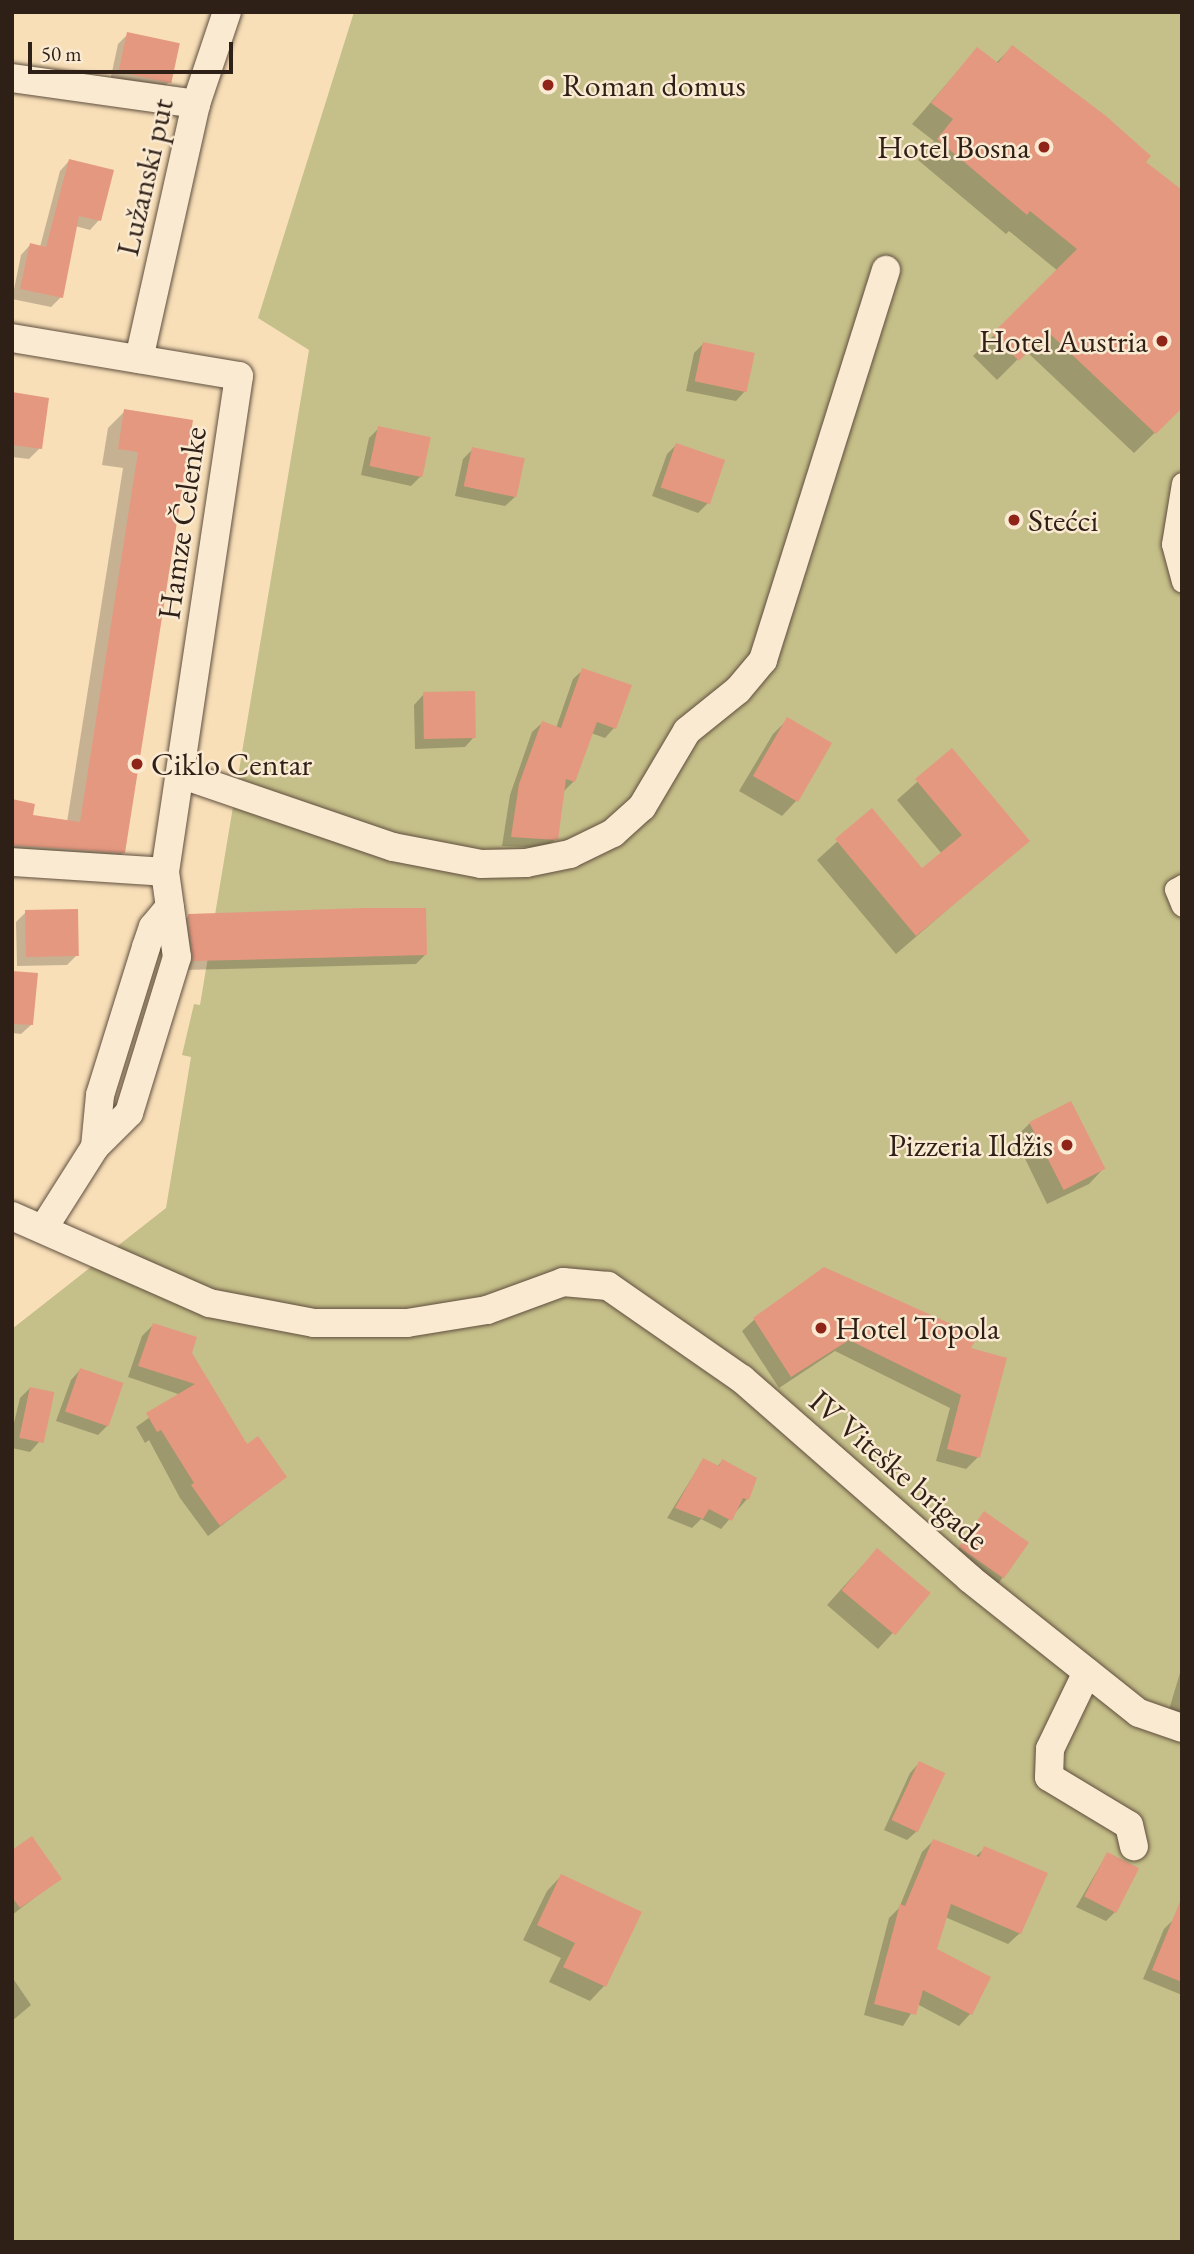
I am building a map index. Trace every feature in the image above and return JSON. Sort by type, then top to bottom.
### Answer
[{"type":"street","name":"Lužanski put","points":[[139,359],[196,104],[228,12]]},
{"type":"street","points":[[12,78],[196,104]]},
{"type":"street","points":[[180,774],[393,847],[481,864],[526,863],[570,854],[612,832],[642,807],[687,731],[738,690],[763,660],[886,270]]},
{"type":"street","name":"Hamze Čelenke","points":[[12,338],[239,376],[165,872],[170,907],[153,927],[100,1095],[95,1147],[43,1229]]},
{"type":"street","points":[[1182,483],[1172,544],[1182,582]]},
{"type":"street","points":[[12,862],[165,872]]},
{"type":"street","points":[[1182,885],[1175,890],[1182,906]]},
{"type":"street","points":[[12,1216],[43,1229]]},
{"type":"street","name":"IV Viteške brigade","points":[[43,1229],[209,1303],[314,1323],[407,1323],[487,1310],[563,1282],[608,1286],[742,1379],[969,1578],[1139,1713],[1182,1728]]},
{"type":"street","points":[[1087,1672],[1049,1749],[1049,1777],[1129,1825],[1134,1846]]},
{"type":"shaded area","points":[[354,12],[1182,12],[1182,2242],[12,2242],[12,1329],[166,1208],[191,1057],[182,1055],[194,1004],[200,1005],[309,350],[258,318]]},
{"type":"building","points":[[127,32],[180,43],[171,83],[118,72]]},
{"type":"building","points":[[1012,45],[1106,116],[1151,156],[1146,162],[1182,190],[1182,408],[1156,434],[1048,332],[1019,361],[992,334],[1077,249],[1030,211],[1027,215],[937,139],[953,119],[931,103],[977,47],[998,63]]},
{"type":"building","points":[[69,159],[114,170],[101,221],[79,216],[63,298],[20,289],[30,243],[46,247]]},
{"type":"building","points":[[703,342],[755,353],[747,392],[695,381]]},
{"type":"building","points":[[12,392],[49,398],[42,449],[12,445]]},
{"type":"building","points":[[124,409],[193,420],[125,853],[12,845],[12,799],[35,804],[33,815],[80,822],[138,452],[118,449]]},
{"type":"building","points":[[378,426],[431,437],[422,477],[369,466]]},
{"type":"building","points":[[676,443],[725,460],[710,504],[661,487]]},
{"type":"building","points":[[472,447],[525,458],[517,497],[464,486]]},
{"type":"building","points":[[582,668],[632,685],[616,729],[597,722],[575,782],[566,779],[558,840],[511,837],[519,784],[542,721],[561,728]]},
{"type":"building","points":[[475,691],[476,738],[424,739],[423,692]]},
{"type":"building","points":[[787,717],[832,743],[798,802],[753,776]]},
{"type":"building","points":[[952,748],[1030,841],[916,936],[835,839],[872,808],[922,868],[962,835],[915,779]]},
{"type":"building","points":[[426,908],[427,955],[193,961],[188,914]]},
{"type":"building","points":[[78,909],[79,956],[26,957],[25,910]]},
{"type":"building","points":[[12,971],[38,973],[33,1025],[12,1024]]},
{"type":"building","name":"Pizzeria Ildžis","points":[[1071,1101],[1106,1169],[1064,1190],[1029,1122]]},
{"type":"building","points":[[824,1267],[978,1336],[971,1348],[1007,1358],[980,1458],[947,1449],[961,1395],[849,1340],[791,1377],[753,1318]]},
{"type":"building","points":[[153,1323],[197,1337],[192,1353],[247,1444],[258,1436],[287,1477],[220,1526],[191,1485],[194,1483],[161,1430],[157,1432],[146,1413],[195,1384],[138,1366]]},
{"type":"building","points":[[80,1368],[123,1383],[109,1426],[65,1411]]},
{"type":"building","points":[[30,1387],[54,1392],[44,1443],[19,1438]]},
{"type":"building","points":[[703,1458],[719,1466],[722,1459],[757,1478],[749,1500],[743,1498],[732,1521],[709,1509],[703,1519],[675,1508]]},
{"type":"building","points":[[984,1511],[1029,1543],[1004,1579],[959,1547]]},
{"type":"building","points":[[877,1548],[931,1593],[895,1635],[842,1590]]},
{"type":"building","points":[[919,1761],[945,1773],[918,1832],[892,1820]]},
{"type":"building","points":[[32,1836],[62,1879],[20,1908],[12,1897],[12,1850]]},
{"type":"building","points":[[933,1839],[979,1857],[984,1846],[1048,1873],[1021,1934],[951,1904],[937,1949],[991,1977],[972,2015],[923,1990],[916,2015],[874,2004],[900,1904],[905,1906]]},
{"type":"building","points":[[1107,1852],[1139,1868],[1116,1913],[1084,1897]]},
{"type":"building","points":[[561,1874],[642,1912],[606,1987],[563,1967],[575,1943],[537,1925]]},
{"type":"building","points":[[1182,1899],[1182,1982],[1152,1970]]},
{"type":"place","name":"Roman domus","points":[[548,85]]},
{"type":"place","name":"Hotel Bosna","points":[[1044,147]]},
{"type":"place","name":"Hotel Austria","points":[[1162,341]]},
{"type":"place","name":"Stećci","points":[[1014,520]]},
{"type":"place","name":"Ciklo Centar","points":[[137,764]]},
{"type":"place","name":"Pizzeria Ildžis","points":[[1067,1145]]},
{"type":"place","name":"Hotel Topola","points":[[821,1328]]}]
